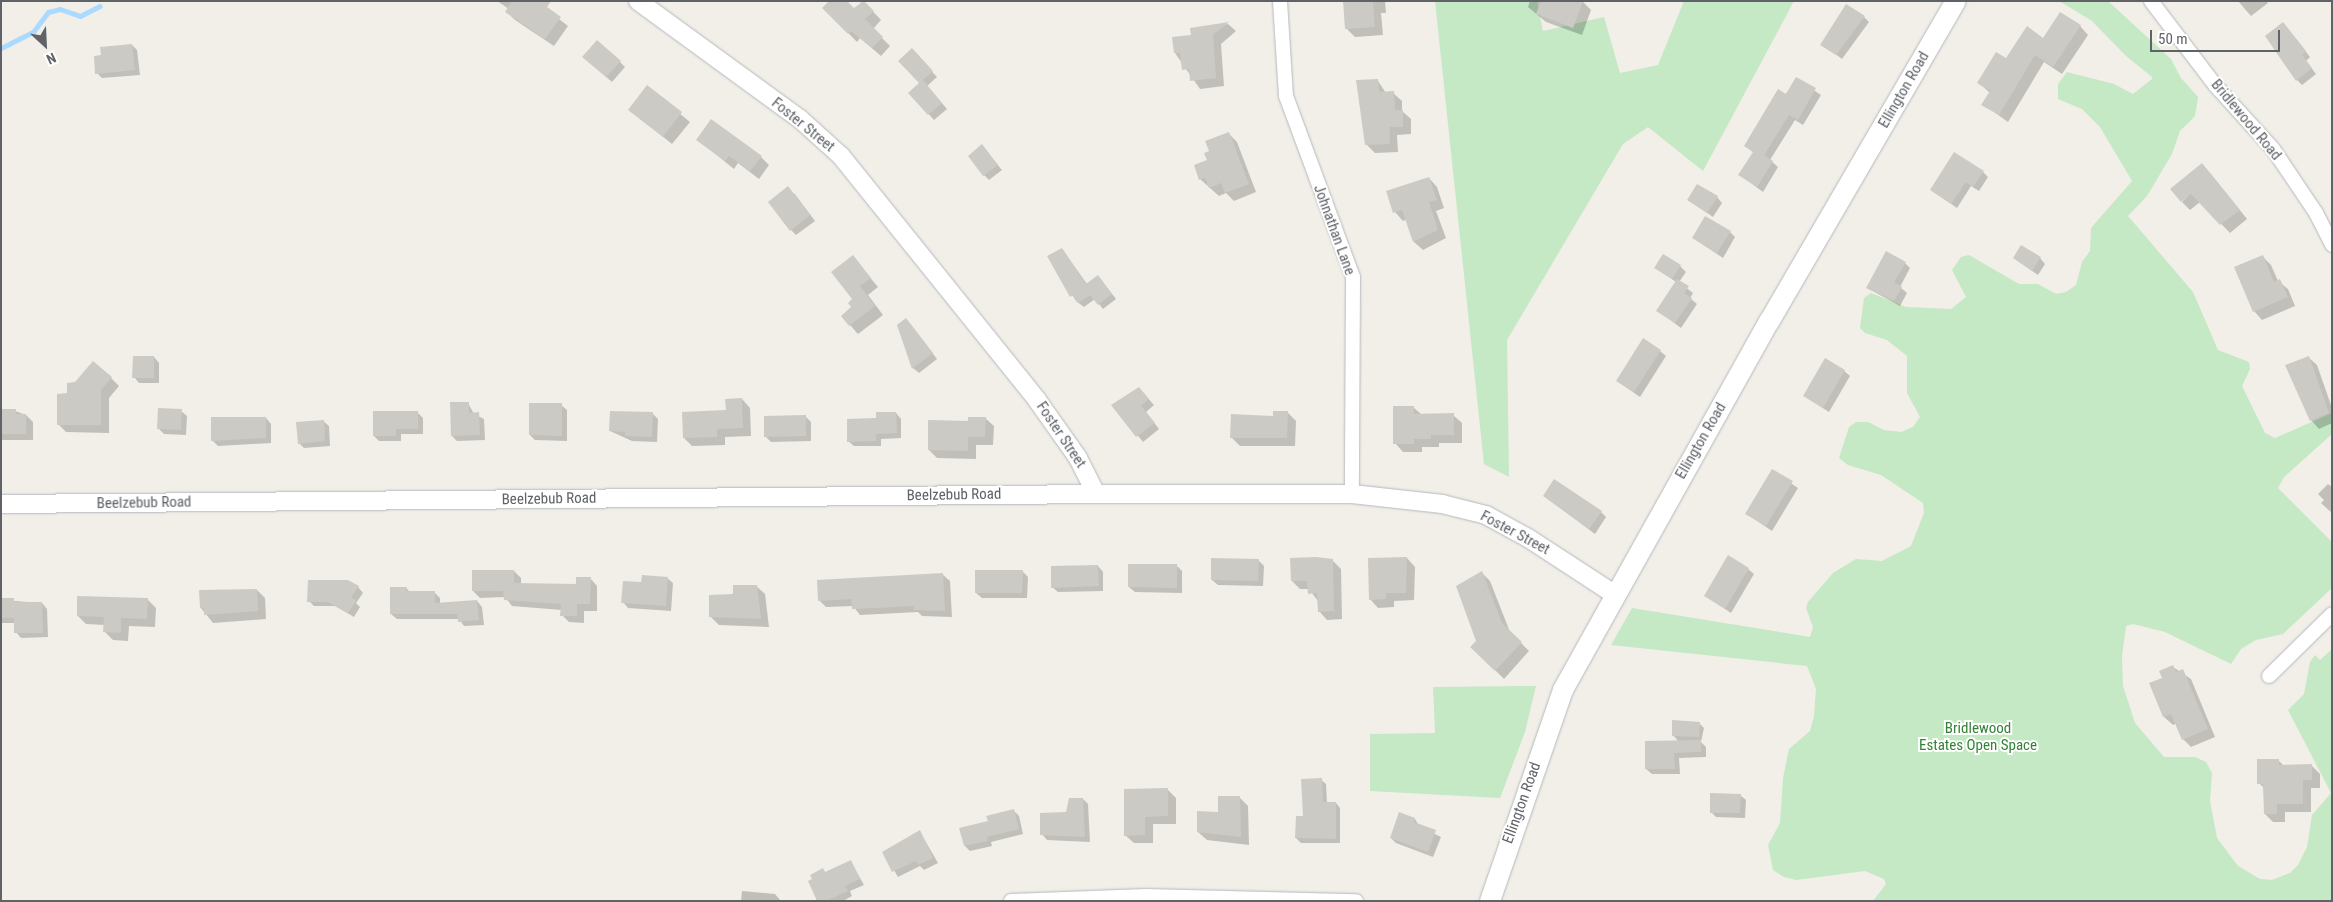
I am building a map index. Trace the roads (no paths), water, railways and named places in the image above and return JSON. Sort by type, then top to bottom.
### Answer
[{"type":"main road","name":"Ellington Road","points":[[1490,901],[1562,690],[1614,594],[1956,1]]},
{"type":"street","name":"Foster Street","points":[[638,1],[800,120],[841,156],[1037,400],[1078,458],[1096,494],[1352,494],[1442,504],[1486,515],[1528,538],[1614,594]]},
{"type":"street","name":"Johnathan Lane","points":[[1280,1],[1286,96],[1353,276],[1352,494]]},
{"type":"street","name":"Bridlewood Road","points":[[2151,1],[2216,85],[2273,149],[2316,213],[2332,245]]},
{"type":"street","name":"Beelzebub Road","points":[[1,504],[1096,494]]},
{"type":"street","points":[[2269,676],[2332,614]]},
{"type":"street","points":[[1012,901],[1146,896],[1356,901]]},
{"type":"waterway","points":[[1,48],[33,32],[48,12],[60,9],[80,16],[100,6]]},
{"type":"park label","name":"Bridlewood Estates Open Space","points":[[1978,736]]}]
